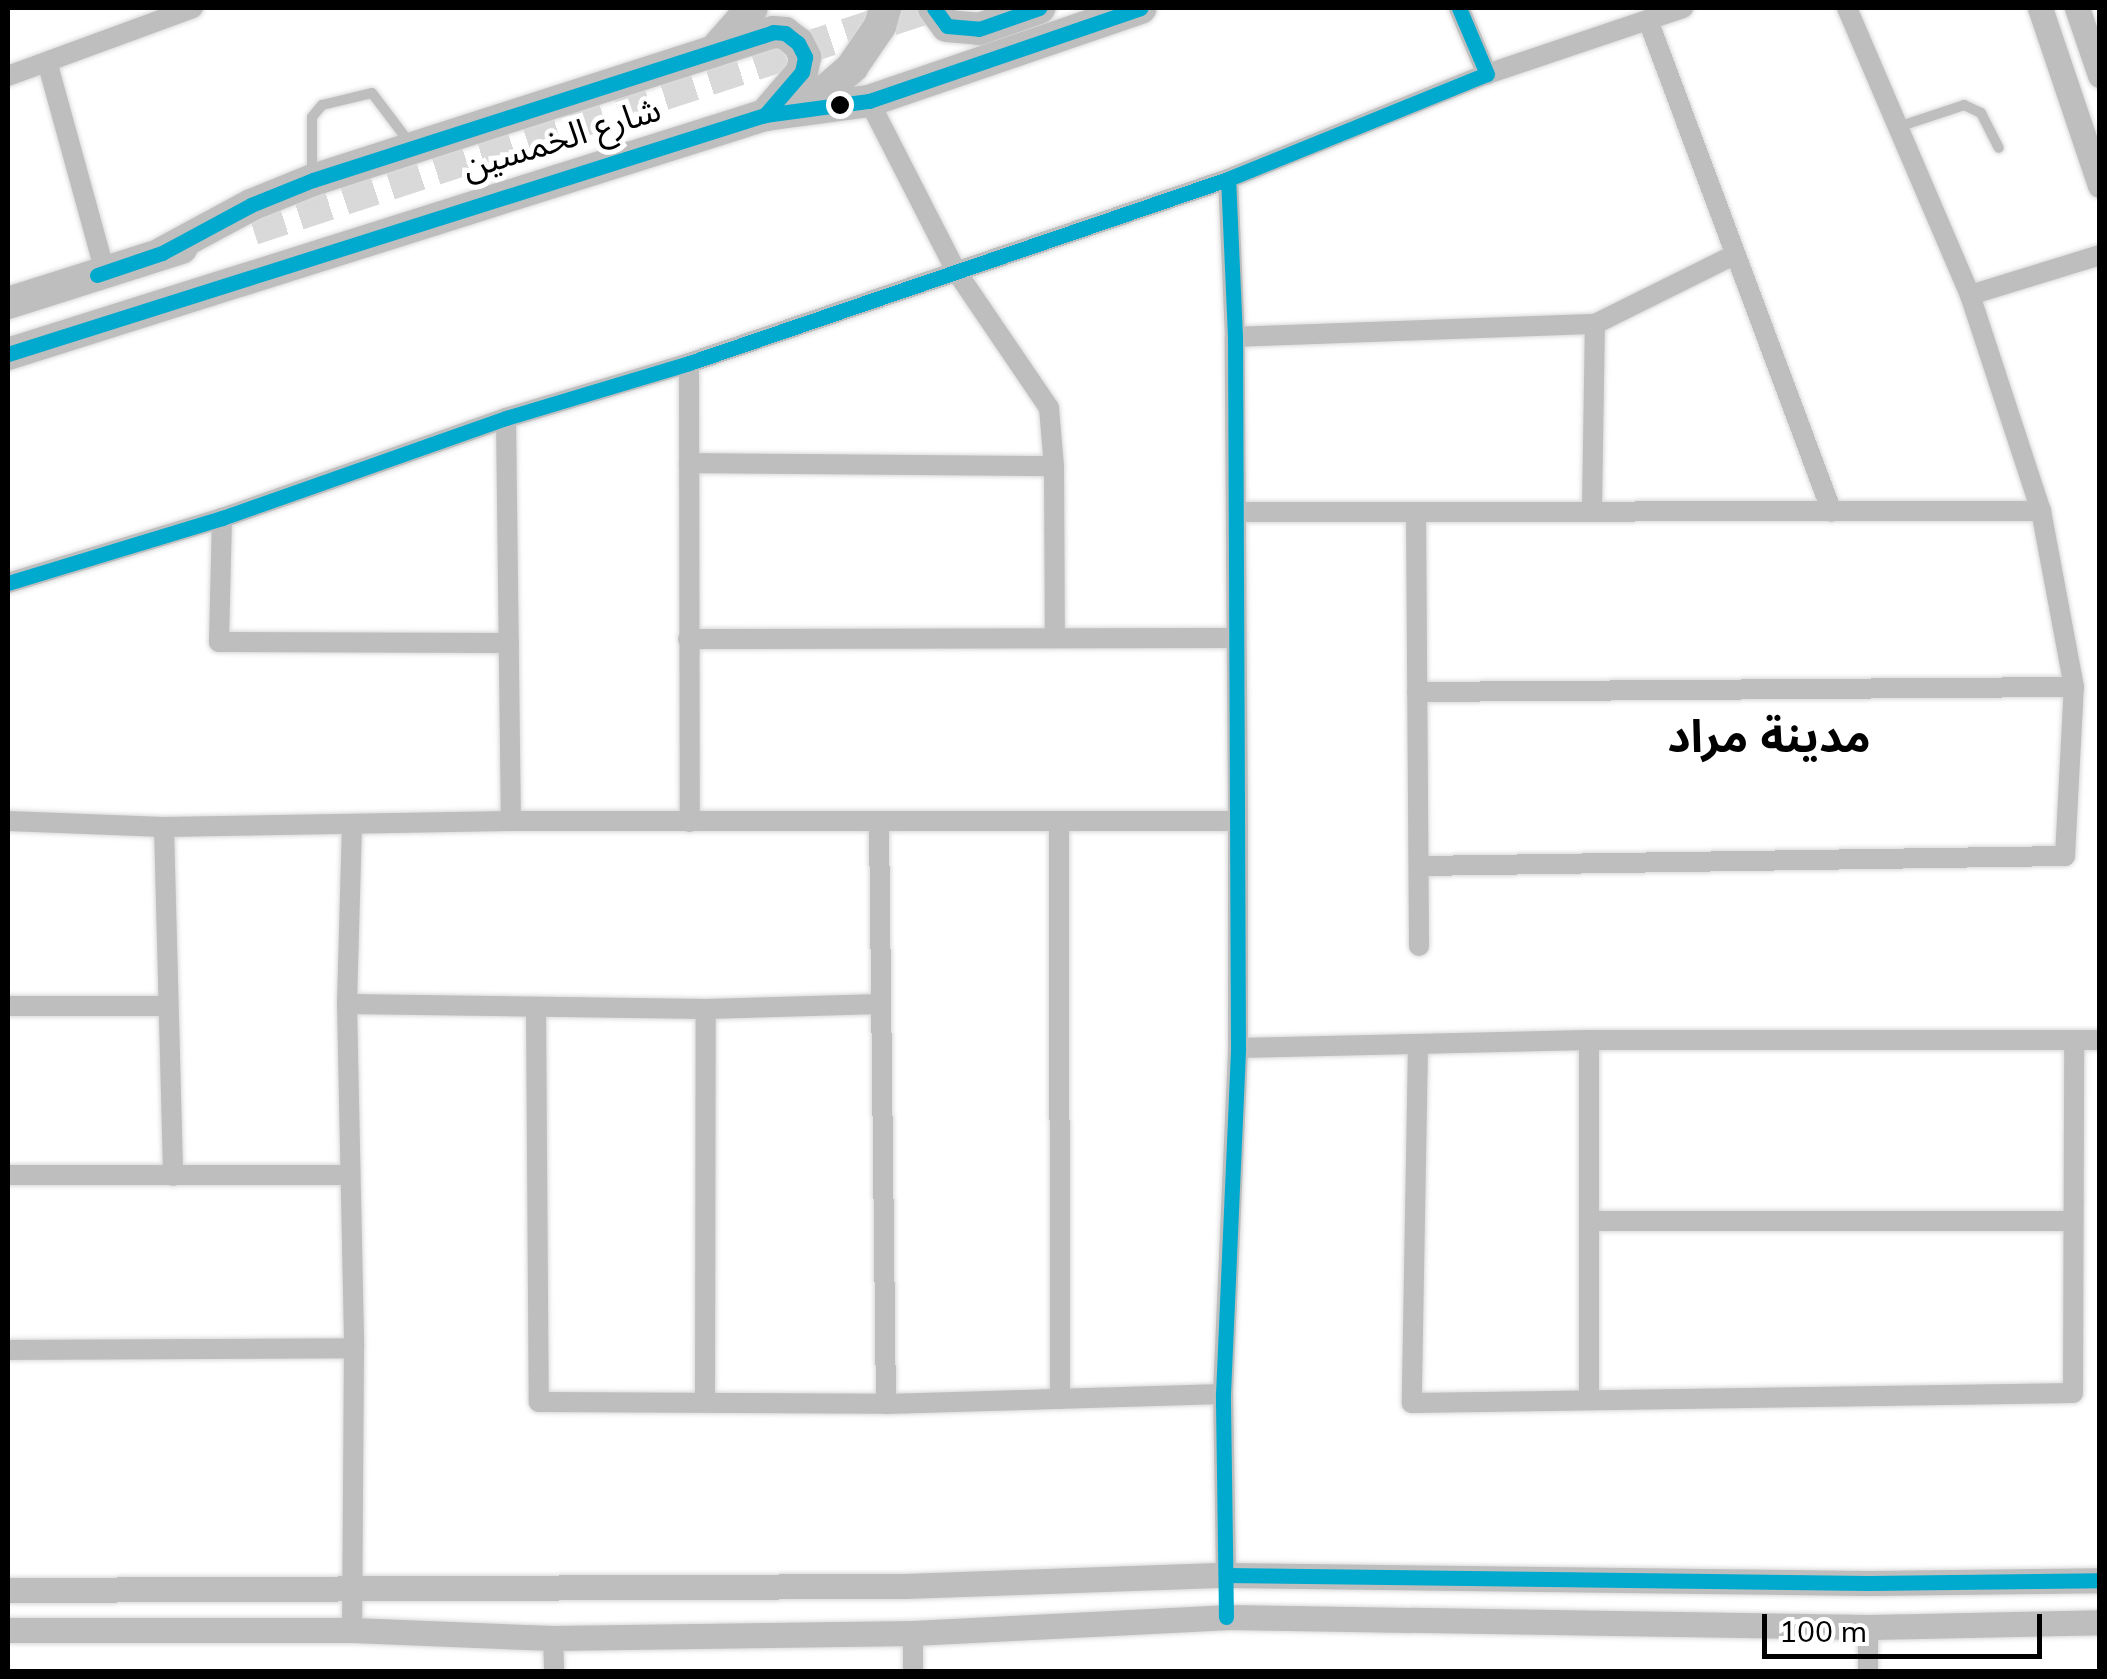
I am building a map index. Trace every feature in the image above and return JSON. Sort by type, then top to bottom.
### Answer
[{"type":"main road","points":[[710,54],[752,8]]},
{"type":"main road","points":[[777,112],[826,90],[852,67],[880,26],[885,8]]},
{"type":"main road","points":[[934,8],[947,26],[979,30],[1039,8]]},
{"type":"main road","name":"شارع الخمسين","points":[[8,354],[777,112],[869,100],[1141,8]]},
{"type":"main road","points":[[162,253],[251,204],[313,180],[773,32],[785,33],[798,43],[805,57],[802,72],[777,112]]},
{"type":"main road","points":[[8,302],[252,229]]},
{"type":"street","points":[[8,76],[48,65],[193,8]]},
{"type":"street","points":[[1458,8],[1487,74]]},
{"type":"street","points":[[8,583],[222,518],[506,418],[689,363],[1228,179],[1487,74],[1682,8]]},
{"type":"street","points":[[1422,866],[2065,856],[2074,687],[2041,511],[1970,296],[1846,8]]},
{"type":"street","points":[[2040,8],[2100,185]]},
{"type":"street","points":[[2077,8],[2100,75]]},
{"type":"street","points":[[1648,20],[1832,512]]},
{"type":"street","points":[[48,65],[105,272]]},
{"type":"street","points":[[869,100],[956,271],[1050,408],[1054,638]]},
{"type":"street","points":[[1226,1617],[1224,1394],[1238,1048],[1235,338],[1228,179]]},
{"type":"street","points":[[1970,296],[2100,255]]},
{"type":"street","points":[[1235,338],[1595,324],[1734,256]]},
{"type":"street","points":[[1592,509],[1595,324]]},
{"type":"street","points":[[689,363],[690,822]]},
{"type":"street","points":[[506,418],[511,821]]},
{"type":"street","points":[[688,463],[1054,466]]},
{"type":"street","points":[[1236,512],[2041,511]]},
{"type":"street","points":[[1416,512],[1422,866],[1419,946]]},
{"type":"street","points":[[222,518],[219,642],[509,643]]},
{"type":"street","points":[[688,639],[1235,638]]},
{"type":"street","points":[[1417,692],[2074,687]]},
{"type":"street","points":[[8,822],[164,827],[511,821],[1238,821]]},
{"type":"street","points":[[352,824],[347,1004],[354,1348],[352,1630]]},
{"type":"street","points":[[879,824],[886,1404]]},
{"type":"street","points":[[1058,824],[1060,1399]]},
{"type":"street","points":[[164,827],[173,1176]]},
{"type":"street","points":[[347,1004],[536,1009],[881,1004]]},
{"type":"street","points":[[8,1006],[168,1006]]},
{"type":"street","points":[[536,1009],[539,1402],[886,1404],[1224,1394]]},
{"type":"street","points":[[704,1402],[706,1009]]},
{"type":"street","points":[[1238,1048],[1590,1040],[2100,1040]]},
{"type":"street","points":[[1589,1400],[1590,1040]]},
{"type":"street","points":[[1418,1044],[1412,1403],[2072,1394],[2074,1042]]},
{"type":"street","points":[[8,1176],[349,1176]]},
{"type":"street","points":[[1589,1221],[2074,1221]]},
{"type":"street","points":[[8,1350],[354,1348]]},
{"type":"street","points":[[8,1590],[904,1586],[1226,1576],[1868,1583],[2100,1580]]},
{"type":"street","points":[[1868,1583],[1868,1672]]},
{"type":"street","points":[[8,1630],[352,1630],[553,1638],[914,1633],[1226,1617],[1868,1627],[2100,1622]]},
{"type":"street","points":[[913,1672],[914,1633]]},
{"type":"street","points":[[553,1638],[554,1672]]},
{"type":"lane","points":[[313,180],[312,117],[322,105],[372,93],[412,147]]},
{"type":"lane","points":[[1898,127],[1964,105],[1981,113],[1999,148]]},
{"type":"tunnel","points":[[253,229],[927,8]]},
{"type":"transit line","points":[[934,8],[947,26],[979,29],[1039,8]]},
{"type":"transit line","points":[[8,354],[765,115],[869,101],[1141,8]]},
{"type":"transit line","points":[[8,583],[222,518],[506,418],[689,363],[1228,179],[1487,74],[1459,8]]},
{"type":"transit line","points":[[97,275],[162,253],[251,205],[313,180],[773,32],[785,33],[798,43],[805,57],[802,72],[765,115]]},
{"type":"transit line","points":[[1226,1617],[1223,1394],[1238,1048],[1235,337],[1228,179]]},
{"type":"transit line","points":[[1226,1575],[1868,1583],[2100,1580]]},
{"type":"district","name":"مدينة مراد","points":[[1769,736]]}]
